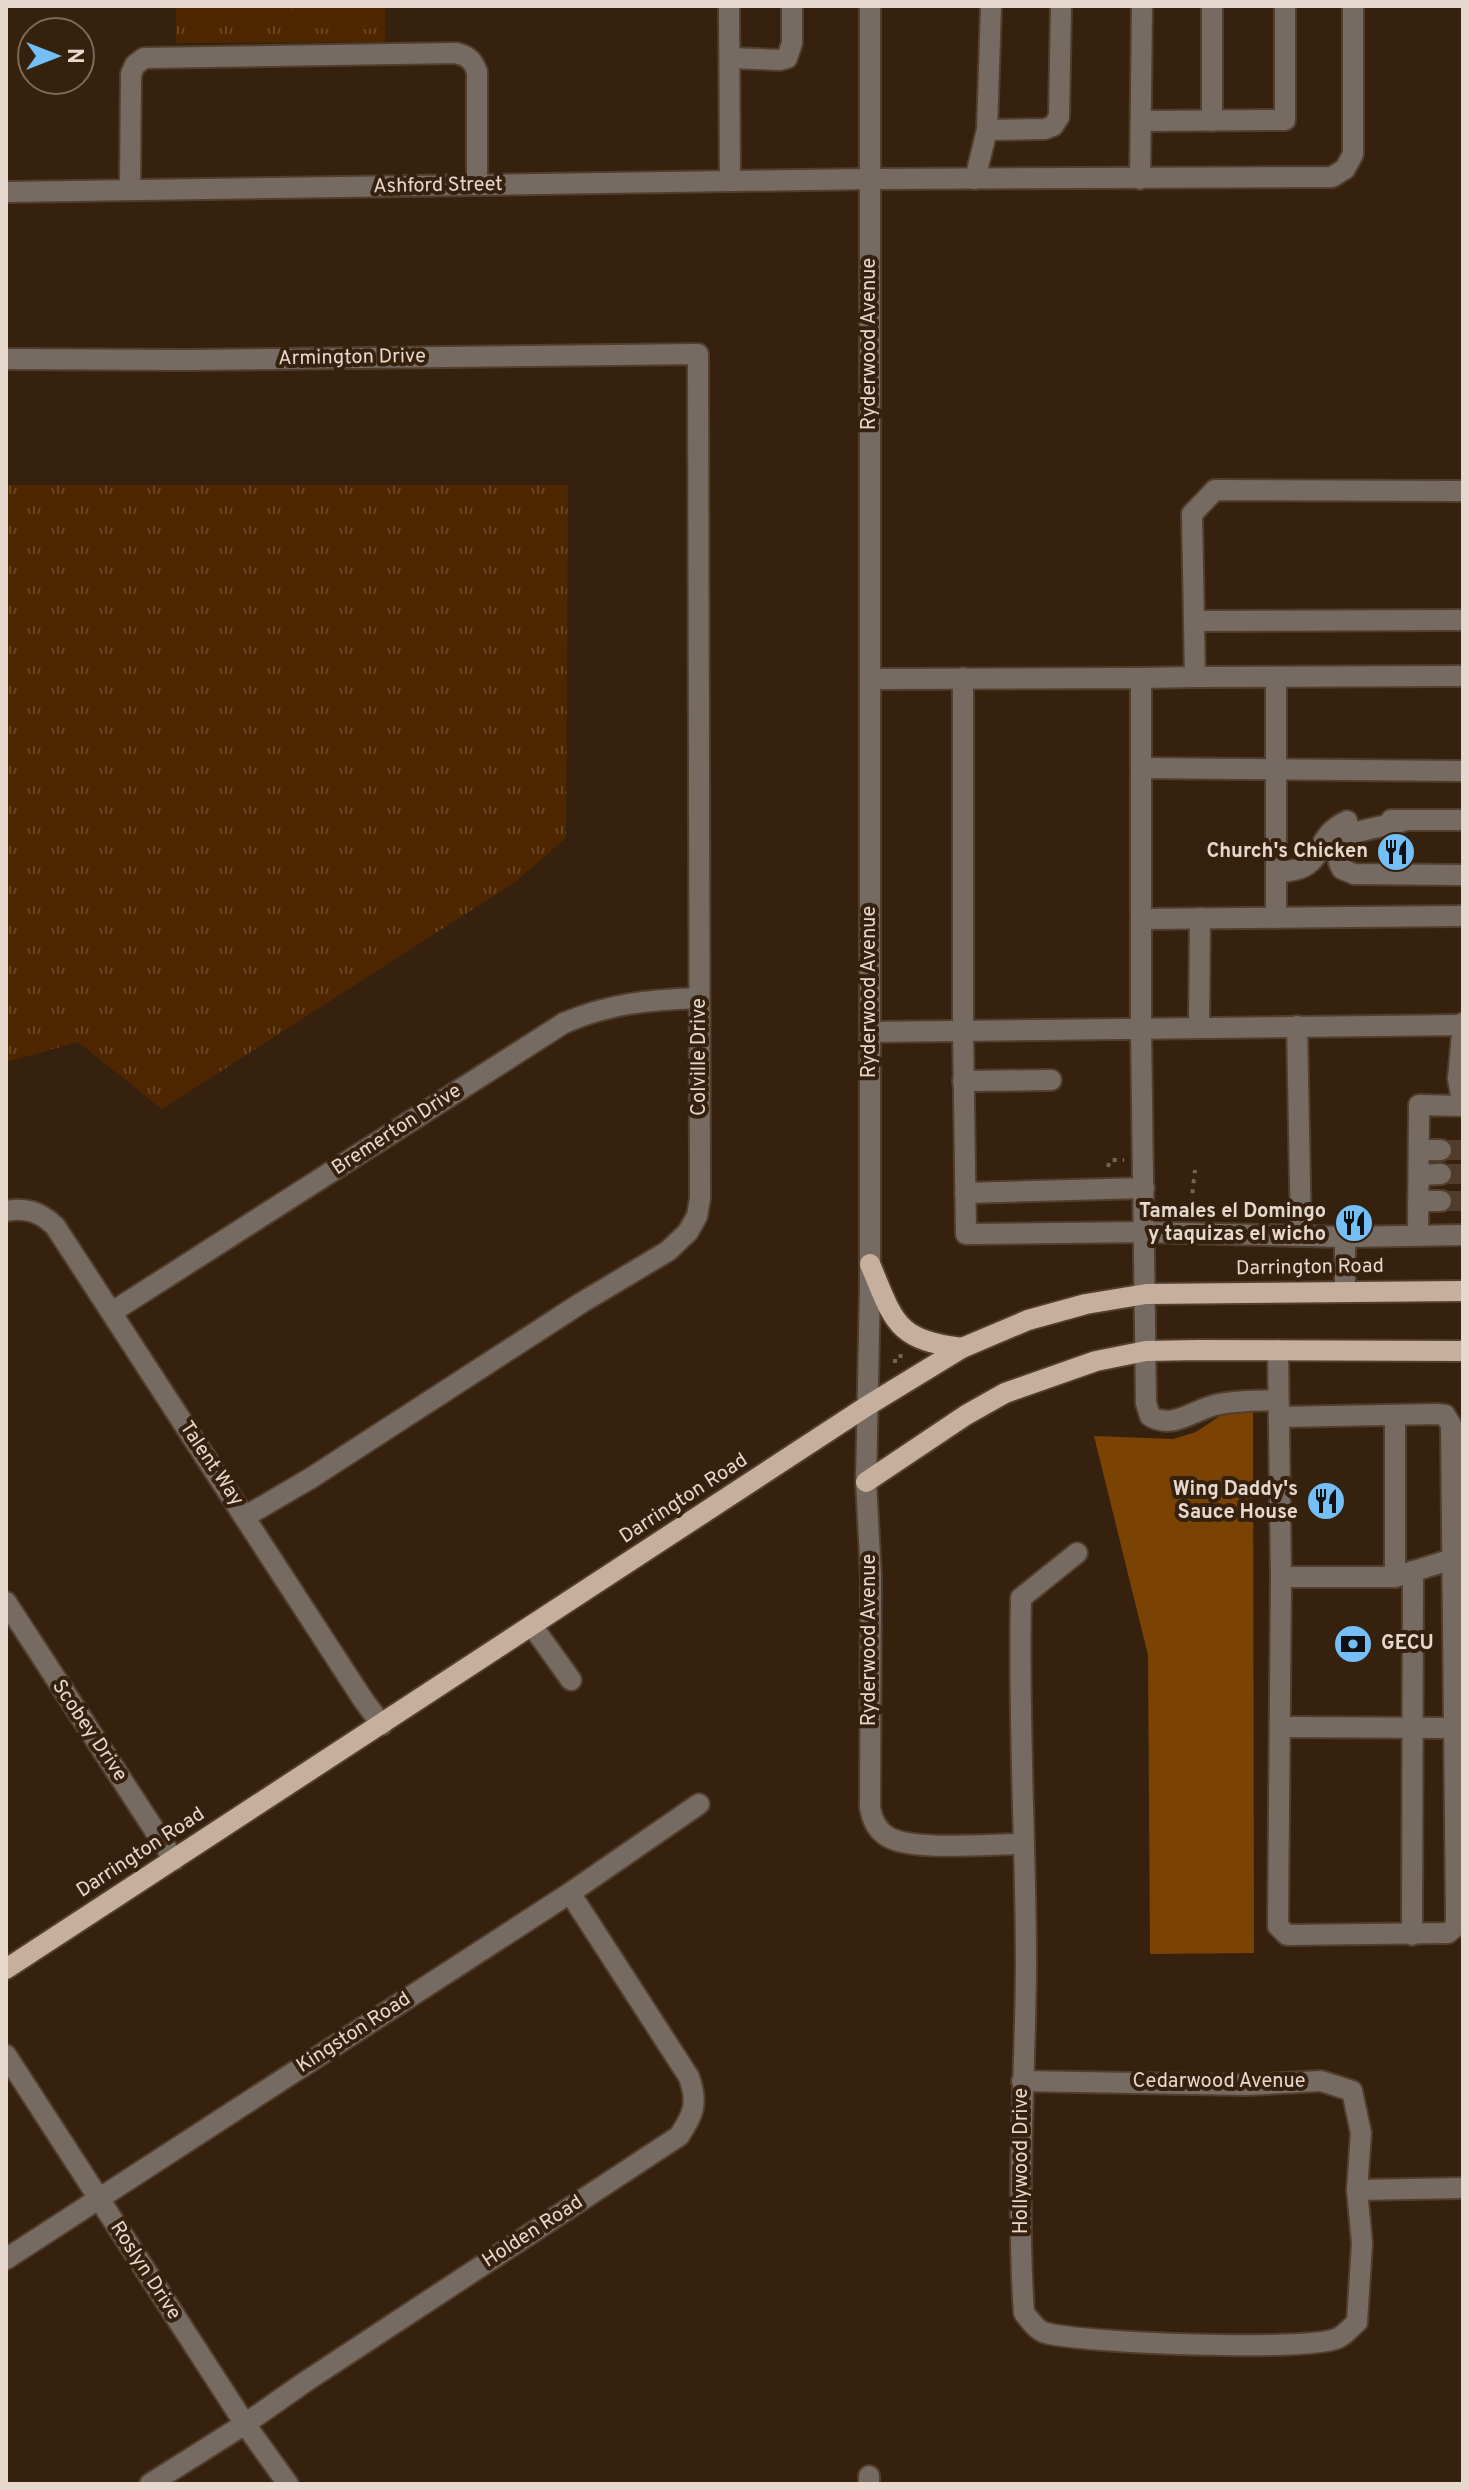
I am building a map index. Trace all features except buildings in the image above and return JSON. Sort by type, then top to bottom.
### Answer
[{"type":"main road","points":[[870,1264],[889,1309],[900,1326],[916,1339],[962,1348]]},
{"type":"main road","name":"Darrington Road","points":[[6,1969],[867,1406],[962,1348],[1028,1320],[1086,1304],[1146,1294],[1463,1291]]},
{"type":"main road","points":[[866,1482],[966,1415],[1005,1393],[1096,1361],[1146,1351],[1463,1351]]},
{"type":"street","points":[[729,6],[730,181]]},
{"type":"street","points":[[730,58],[787,58],[792,43],[792,6]]},
{"type":"street","name":"Ryderwood Avenue","points":[[870,6],[870,1264],[866,1482],[871,1591],[870,1807],[874,1822],[885,1835],[902,1842],[931,1845],[1022,1844]]},
{"type":"street","points":[[975,179],[987,130],[991,6]]},
{"type":"street","points":[[987,130],[1045,129],[1053,126],[1059,117],[1061,6]]},
{"type":"street","points":[[1140,179],[1142,6]]},
{"type":"street","points":[[1212,6],[1212,121]]},
{"type":"street","points":[[1141,121],[1285,120],[1285,6]]},
{"type":"street","name":"Ashford Street","points":[[6,192],[870,179],[1332,177],[1345,169],[1353,154],[1353,6]]},
{"type":"street","points":[[130,190],[131,74],[135,65],[144,58],[456,53],[466,55],[477,72],[477,185]]},
{"type":"street","name":"Armington Drive","points":[[6,359],[698,354]]},
{"type":"street","name":"Colville Drive","points":[[246,1516],[311,1478],[680,1242],[697,1216],[700,1198],[698,354]]},
{"type":"street","points":[[1195,677],[1192,514],[1215,490],[1463,491]]},
{"type":"street","points":[[1195,621],[1463,620]]},
{"type":"street","points":[[870,679],[1463,676]]},
{"type":"street","points":[[1276,677],[1276,918]]},
{"type":"street","points":[[963,678],[966,1234],[1463,1235]]},
{"type":"street","points":[[1141,678],[1141,1028],[1146,1403],[1150,1416],[1173,1420],[1216,1404],[1279,1409],[1395,1415],[1438,1414],[1449,1419],[1458,1557],[1455,1728],[1459,1828],[1455,1927],[1448,1933],[1287,1935],[1278,1926],[1281,1577],[1279,1409],[1278,1350]]},
{"type":"street","points":[[1141,768],[1463,771]]},
{"type":"street","points":[[1276,872],[1293,871],[1309,865],[1335,826],[1350,819],[1463,820]]},
{"type":"street","points":[[1404,821],[1344,835],[1337,846],[1337,861],[1342,869],[1354,874],[1463,875]]},
{"type":"street","points":[[1141,919],[1463,916]]},
{"type":"street","points":[[1199,1028],[1200,918]]},
{"type":"street","name":"Bremerton Drive","points":[[112,1312],[564,1023],[621,1003],[699,998]]},
{"type":"street","points":[[870,1032],[1463,1024],[1458,1079],[1463,1106],[1419,1105],[1418,1234]]},
{"type":"street","points":[[1297,1026],[1301,1235]]},
{"type":"street","points":[[963,1081],[1051,1080]]},
{"type":"street","points":[[1419,1150],[1441,1150]]},
{"type":"street","points":[[1419,1175],[1441,1174]]},
{"type":"street","points":[[965,1193],[1144,1188]]},
{"type":"street","points":[[1418,1201],[1441,1201]]},
{"type":"street","name":"Talent Way","points":[[6,1211],[33,1211],[55,1226],[382,1725]]},
{"type":"street","points":[[1345,1237],[1345,1291]]},
{"type":"street","points":[[1395,1415],[1413,1728],[1412,1935]]},
{"type":"street","name":"Hollywood Drive","points":[[1077,1553],[1021,1598],[1026,1967],[1022,2081],[1024,2313],[1042,2332],[1074,2338],[1243,2344],[1306,2344],[1339,2338],[1357,2322],[1362,2243],[1357,2190]]},
{"type":"street","points":[[1281,1577],[1404,1574],[1458,1557]]},
{"type":"street","name":"Scobey Drive","points":[[6,1602],[174,1860]]},
{"type":"street","points":[[533,1627],[571,1680]]},
{"type":"street","points":[[1280,1727],[1455,1728]]},
{"type":"street","name":"Kingston Road","points":[[6,2259],[570,1893],[699,1804]]},
{"type":"street","name":"Holden Road","points":[[150,2484],[679,2136],[691,2119],[694,2092],[689,2077],[570,1893]]},
{"type":"street","name":"Roslyn Drive","points":[[6,2055],[245,2424],[288,2484]]},
{"type":"street","name":"Cedarwood Avenue","points":[[1022,2081],[1247,2085],[1321,2081],[1352,2091],[1361,2133],[1357,2190]]},
{"type":"street","points":[[1357,2190],[1463,2188]]},
{"type":"path","points":[[893,1361],[900,1361],[907,1343]]},
{"type":"green space","points":[[176,6],[385,6],[385,42],[176,43]]},
{"type":"green space","points":[[191,6],[266,6],[266,22],[192,22]]},
{"type":"green space","points":[[292,6],[371,6],[371,29],[292,28]]},
{"type":"green space","points":[[6,485],[568,485],[566,838],[515,882],[162,1109],[78,1042],[6,1062]]},
{"type":"shaded area","points":[[1253,1412],[1254,1953],[1150,1954],[1148,1655],[1094,1436],[1173,1439],[1196,1432],[1223,1414]]},
{"type":"tunnel","points":[[1441,1150],[1463,1150]]},
{"type":"tunnel","points":[[1441,1174],[1463,1174]]},
{"type":"tunnel","points":[[1441,1201],[1463,1201]]},
{"type":"place","name":"Church's Chicken","points":[[1396,852]]},
{"type":"place","name":"Tamales el Domingo y taquizas el wicho","points":[[1354,1223]]},
{"type":"place","name":"Wing Daddy's Sauce House","points":[[1326,1501]]},
{"type":"place","name":"GECU","points":[[1353,1644]]}]
